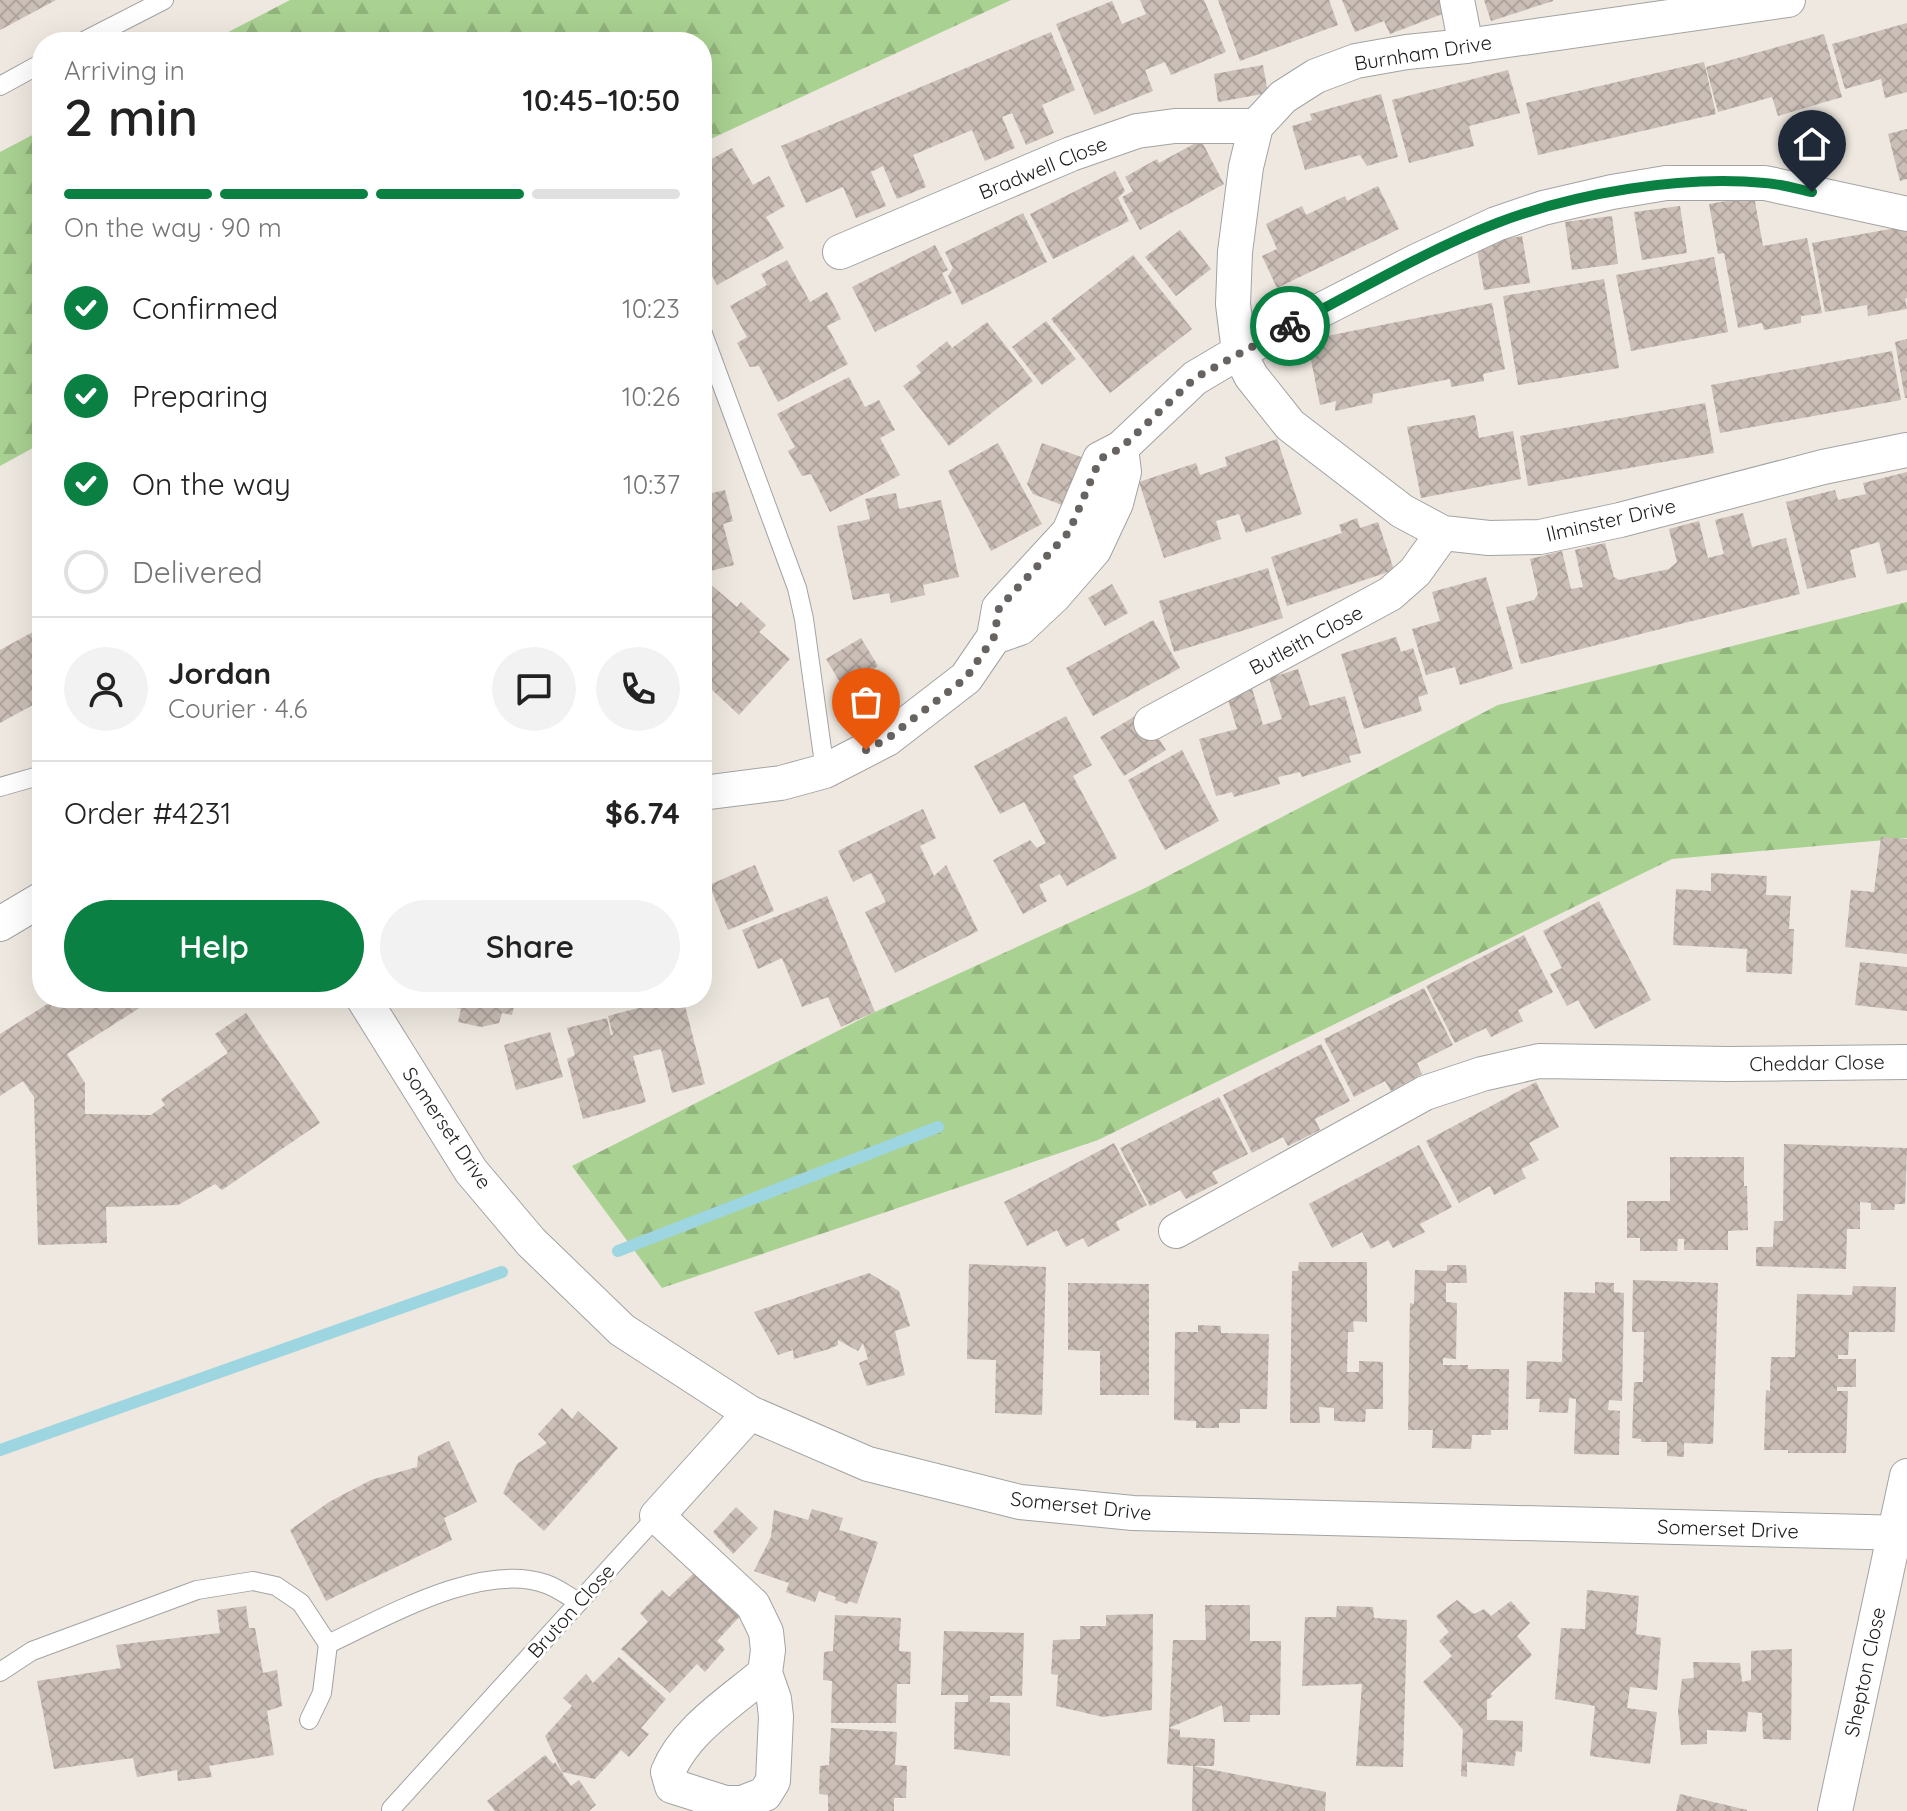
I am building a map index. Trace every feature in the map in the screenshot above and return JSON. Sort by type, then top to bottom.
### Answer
[{"type":"street","points":[[1457,0],[1466,46]]},
{"type":"street","name":"Burnham Drive","points":[[1239,352],[1233,304],[1235,252],[1246,167],[1256,126],[1283,97],[1316,76],[1356,61],[1788,0]]},
{"type":"street","name":"Bradwell Close","points":[[840,252],[1071,154],[1137,131],[1175,126],[1256,126]]},
{"type":"street","points":[[712,792],[781,783],[825,771],[887,739],[966,678],[994,637],[1020,628],[1054,596],[1094,550],[1116,503],[1124,472],[1121,448],[1195,378],[1239,352],[1417,261],[1496,224],[1543,208],[1666,183],[1765,183],[1907,214]]},
{"type":"street","name":"Ilminster Drive","points":[[1239,352],[1251,376],[1290,425],[1402,511],[1443,533],[1489,538],[1540,537],[1620,520],[1823,467],[1907,450]]},
{"type":"street","name":"Butleith Close","points":[[1151,723],[1390,594],[1415,572],[1443,533]]},
{"type":"street","points":[[0,924],[32,905]]},
{"type":"street","name":"Somerset Drive","points":[[369,1008],[471,1171],[531,1242],[622,1330],[750,1413],[868,1464],[1020,1502],[1133,1513],[1901,1533]]},
{"type":"street","name":"Cheddar Close","points":[[1176,1231],[1425,1093],[1482,1074],[1539,1061],[1728,1064],[1907,1062]]},
{"type":"street","name":"Bruton Close","points":[[657,1516],[750,1413]]},
{"type":"street","points":[[1901,1533],[1907,1476]]},
{"type":"street","points":[[657,1516],[753,1605],[766,1632],[768,1650],[765,1673]]},
{"type":"street","name":"Shepton Close","points":[[1835,1811],[1901,1533]]},
{"type":"lane","points":[[102,32],[164,0]]},
{"type":"lane","points":[[0,86],[32,68]]},
{"type":"lane","points":[[712,358],[797,588],[807,633],[825,771]]},
{"type":"lane","points":[[0,787],[32,778]]},
{"type":"lane","name":"Bruton Close","points":[[389,1810],[657,1516]]},
{"type":"lane","points":[[328,1644],[435,1594],[496,1578],[545,1584],[579,1602]]},
{"type":"lane","points":[[0,1672],[32,1651],[197,1590],[253,1581],[276,1586],[301,1603],[328,1644],[322,1693],[309,1720]]},
{"type":"green space","points":[[290,0],[1011,0],[712,138],[712,32],[228,32]]},
{"type":"green space","points":[[32,135],[32,448],[0,466],[0,152]]},
{"type":"green space","points":[[1907,602],[1907,838],[1672,859],[1098,1140],[662,1288],[572,1166],[875,1012],[1141,890],[1498,705]]},
{"type":"building","points":[[0,0],[56,0],[0,30]]},
{"type":"building","points":[[1140,0],[1204,0],[1226,52],[1171,75],[1165,62],[1145,70],[1153,91],[1094,115],[1056,24],[1112,1],[1122,24],[1146,14]]},
{"type":"building","points":[[1218,0],[1329,0],[1338,25],[1240,61]]},
{"type":"building","points":[[1342,0],[1440,0],[1445,13],[1390,34],[1384,21],[1355,32]]},
{"type":"building","points":[[1484,0],[1553,0],[1553,1],[1491,21]]},
{"type":"building","points":[[1907,23],[1907,92],[1885,98],[1881,79],[1845,89],[1832,44]]},
{"type":"building","points":[[1051,32],[1075,90],[1042,105],[1054,133],[1026,145],[1012,113],[1002,117],[1015,148],[985,161],[972,130],[913,155],[926,187],[897,199],[883,166],[871,172],[886,206],[856,218],[843,187],[806,203],[781,146]]},
{"type":"building","points":[[1824,34],[1842,97],[1778,116],[1772,97],[1718,112],[1706,67]]},
{"type":"building","points":[[1704,62],[1716,114],[1538,155],[1526,103]]},
{"type":"building","points":[[1263,65],[1268,93],[1218,102],[1214,74]]},
{"type":"building","points":[[1508,70],[1520,113],[1469,126],[1474,146],[1409,163],[1392,100]]},
{"type":"building","points":[[1381,94],[1398,157],[1367,166],[1360,155],[1305,170],[1292,126],[1312,120],[1310,114]]},
{"type":"building","points":[[1907,129],[1907,179],[1900,181],[1888,134]]},
{"type":"building","points":[[1201,140],[1224,184],[1140,230],[1122,197],[1133,191],[1125,177]]},
{"type":"building","points":[[732,148],[753,185],[769,176],[785,206],[766,217],[784,248],[717,285],[712,276],[712,159]]},
{"type":"building","points":[[1115,171],[1125,191],[1118,198],[1129,221],[1053,259],[1030,214]]},
{"type":"building","points":[[1378,186],[1399,229],[1277,288],[1262,256],[1277,249],[1266,224],[1302,206],[1306,215],[1345,196],[1347,201]]},
{"type":"building","points":[[1754,196],[1763,246],[1807,238],[1822,313],[1801,316],[1801,323],[1764,330],[1762,323],[1738,328],[1724,253],[1718,254],[1709,204]]},
{"type":"building","points":[[1680,206],[1687,253],[1642,260],[1634,212]]},
{"type":"building","points":[[1023,213],[1047,262],[962,305],[948,276],[953,268],[945,252]]},
{"type":"building","points":[[1612,216],[1618,264],[1572,270],[1565,222]]},
{"type":"building","points":[[1907,226],[1907,309],[1868,316],[1867,305],[1825,312],[1812,243]]},
{"type":"building","points":[[1180,230],[1211,269],[1176,296],[1145,257]]},
{"type":"building","points":[[1522,236],[1530,283],[1484,290],[1476,244]]},
{"type":"building","points":[[935,245],[948,270],[942,273],[952,293],[875,332],[852,287]]},
{"type":"building","points":[[1133,255],[1192,329],[1110,393],[1051,319]]},
{"type":"building","points":[[1714,257],[1728,332],[1631,351],[1616,275]]},
{"type":"building","points":[[787,260],[810,302],[827,292],[841,319],[827,326],[848,364],[778,402],[759,366],[750,367],[737,343],[747,337],[730,306],[767,285],[761,274]]},
{"type":"building","points":[[1604,279],[1619,368],[1518,385],[1503,296]]},
{"type":"building","points":[[1492,303],[1505,369],[1483,374],[1484,381],[1451,387],[1450,379],[1373,394],[1372,403],[1335,411],[1336,401],[1320,405],[1307,340]]},
{"type":"building","points":[[1046,321],[1076,359],[1042,385],[1012,347]]},
{"type":"building","points":[[987,322],[1033,381],[949,446],[903,386],[921,373],[916,366],[947,341],[952,348]]},
{"type":"building","points":[[1907,339],[1907,398],[1905,398],[1895,342]]},
{"type":"building","points":[[1892,351],[1901,400],[1720,433],[1711,385]]},
{"type":"building","points":[[849,377],[865,407],[879,400],[895,430],[880,438],[900,475],[830,512],[811,474],[802,476],[788,451],[795,447],[777,414]]},
{"type":"building","points":[[1705,403],[1714,453],[1528,486],[1520,436]]},
{"type":"building","points":[[1475,415],[1479,438],[1513,431],[1521,479],[1421,498],[1407,427]]},
{"type":"building","points":[[1277,439],[1302,514],[1246,533],[1239,514],[1216,521],[1221,539],[1164,558],[1139,482],[1196,463],[1200,475],[1227,466],[1225,457]]},
{"type":"building","points":[[998,443],[1042,524],[991,551],[948,471]]},
{"type":"building","points":[[1042,443],[1084,458],[1067,507],[1033,494],[1027,484]]},
{"type":"building","points":[[1907,472],[1907,570],[1887,574],[1879,542],[1850,550],[1856,577],[1807,589],[1786,502],[1835,490],[1838,500],[1866,494],[1863,483]]},
{"type":"building","points":[[725,490],[733,521],[723,524],[734,565],[712,570],[712,493]]},
{"type":"building","points":[[896,493],[899,509],[941,500],[959,577],[923,585],[925,595],[891,603],[889,593],[853,600],[837,526],[870,519],[865,499]]},
{"type":"building","points":[[1743,513],[1752,547],[1786,538],[1800,594],[1521,664],[1506,607],[1534,600],[1538,594],[1530,559],[1562,551],[1571,589],[1583,587],[1575,550],[1605,543],[1614,577],[1619,580],[1669,569],[1677,562],[1669,529],[1699,521],[1708,558],[1724,554],[1715,520]]},
{"type":"building","points":[[1357,518],[1360,528],[1378,522],[1394,570],[1287,606],[1271,557],[1342,533],[1339,525]]},
{"type":"building","points":[[1268,568],[1283,618],[1174,652],[1159,601]]},
{"type":"building","points":[[1486,577],[1513,669],[1460,685],[1455,667],[1426,675],[1412,629],[1440,621],[1432,592]]},
{"type":"building","points":[[1112,584],[1128,613],[1105,626],[1088,598]]},
{"type":"building","points":[[712,586],[737,607],[741,602],[766,625],[759,632],[790,659],[739,715],[712,690]]},
{"type":"building","points":[[1153,620],[1180,668],[1093,716],[1066,668]]},
{"type":"building","points":[[32,632],[32,705],[0,723],[0,650]]},
{"type":"building","points":[[1396,637],[1401,652],[1413,648],[1428,694],[1418,697],[1422,711],[1364,729],[1341,654]]},
{"type":"building","points":[[861,638],[878,666],[843,687],[826,659]]},
{"type":"building","points":[[1298,669],[1310,706],[1345,696],[1361,753],[1349,756],[1351,762],[1302,777],[1300,772],[1278,777],[1280,784],[1234,797],[1232,792],[1216,796],[1199,739],[1237,729],[1226,693],[1251,685],[1263,725],[1282,719],[1269,678]]},
{"type":"building","points":[[1142,712],[1166,750],[1124,776],[1100,737]]},
{"type":"building","points":[[1066,716],[1092,765],[1073,776],[1117,858],[1067,886],[1060,874],[1039,885],[1047,901],[1023,914],[993,860],[1030,840],[1037,848],[1046,843],[1024,802],[1000,814],[974,766]]},
{"type":"building","points":[[1182,750],[1219,821],[1165,850],[1128,780]]},
{"type":"building","points":[[923,809],[936,838],[920,846],[934,876],[946,865],[978,931],[895,973],[865,912],[886,902],[871,873],[853,882],[838,851]]},
{"type":"building","points":[[1881,837],[1907,839],[1907,954],[1845,947],[1851,890],[1874,892]]},
{"type":"building","points":[[755,865],[774,911],[728,930],[712,892],[712,884]]},
{"type":"building","points":[[1711,873],[1767,876],[1766,895],[1791,896],[1789,929],[1794,929],[1792,974],[1746,972],[1747,949],[1673,945],[1676,889],[1711,891]]},
{"type":"building","points":[[827,896],[875,1012],[841,1027],[828,997],[802,1007],[782,958],[758,969],[742,930]]},
{"type":"building","points":[[1599,901],[1651,1000],[1595,1029],[1578,1000],[1567,1006],[1550,974],[1562,968],[1543,931]]},
{"type":"building","points":[[1524,935],[1553,992],[1518,1010],[1523,1021],[1491,1037],[1486,1028],[1455,1043],[1426,986]]},
{"type":"building","points":[[1860,962],[1907,967],[1907,1011],[1855,1005]]},
{"type":"building","points":[[1424,988],[1453,1045],[1417,1063],[1422,1074],[1391,1091],[1385,1081],[1354,1097],[1324,1039]]},
{"type":"building","points":[[41,1008],[140,1008],[67,1054],[85,1083],[85,1114],[151,1115],[165,1105],[161,1099],[228,1053],[215,1034],[246,1013],[320,1123],[222,1190],[215,1184],[178,1205],[106,1207],[107,1243],[38,1245],[34,1097],[23,1081],[0,1096],[0,1034]]},
{"type":"building","points":[[455,1008],[514,1008],[512,1015],[502,1013],[499,1023],[481,1027],[458,1022],[461,1009]]},
{"type":"building","points":[[638,1008],[686,1008],[705,1084],[672,1093],[661,1049],[633,1056],[646,1102],[583,1119],[567,1059],[575,1055],[567,1028],[607,1018],[613,1035],[608,1016]]},
{"type":"building","points":[[550,1032],[563,1077],[516,1090],[504,1045]]},
{"type":"building","points":[[1321,1044],[1350,1101],[1315,1119],[1320,1130],[1288,1146],[1283,1137],[1252,1153],[1223,1095]]},
{"type":"building","points":[[1536,1082],[1559,1127],[1529,1143],[1539,1160],[1521,1169],[1526,1178],[1494,1195],[1490,1186],[1459,1203],[1426,1141]]},
{"type":"building","points":[[1219,1097],[1248,1154],[1212,1172],[1218,1183],[1186,1199],[1180,1190],[1150,1206],[1120,1148]]},
{"type":"building","points":[[1114,1143],[1147,1205],[1116,1222],[1120,1230],[1088,1247],[1083,1238],[1066,1247],[1057,1230],[1027,1246],[1004,1202]]},
{"type":"building","points":[[1784,1144],[1907,1148],[1905,1204],[1895,1204],[1894,1210],[1871,1210],[1871,1203],[1860,1202],[1860,1229],[1847,1229],[1846,1269],[1756,1266],[1756,1247],[1773,1247],[1774,1221],[1783,1221]]},
{"type":"building","points":[[1419,1145],[1452,1207],[1420,1224],[1425,1232],[1393,1248],[1388,1240],[1371,1249],[1362,1232],[1332,1248],[1309,1204]]},
{"type":"building","points":[[1670,1157],[1744,1157],[1748,1230],[1728,1231],[1728,1250],[1684,1250],[1684,1239],[1678,1239],[1677,1251],[1640,1251],[1640,1238],[1627,1238],[1627,1201],[1670,1201]]},
{"type":"building","points":[[1299,1262],[1367,1262],[1367,1322],[1353,1321],[1354,1332],[1348,1332],[1347,1372],[1359,1372],[1359,1361],[1383,1362],[1383,1409],[1366,1409],[1365,1422],[1334,1421],[1334,1408],[1319,1407],[1320,1423],[1290,1423],[1292,1271],[1298,1271]]},
{"type":"building","points":[[969,1264],[1046,1267],[1042,1415],[995,1413],[996,1360],[967,1359]]},
{"type":"building","points":[[1447,1265],[1466,1265],[1467,1283],[1446,1283],[1446,1302],[1457,1303],[1456,1359],[1443,1358],[1443,1365],[1468,1365],[1468,1369],[1509,1369],[1508,1430],[1491,1430],[1491,1435],[1472,1435],[1471,1449],[1432,1448],[1433,1430],[1408,1430],[1410,1303],[1414,1304],[1415,1270],[1447,1271]]},
{"type":"building","points":[[869,1273],[899,1291],[910,1326],[895,1331],[905,1375],[867,1386],[859,1363],[868,1359],[863,1343],[858,1351],[838,1340],[838,1345],[829,1349],[794,1359],[793,1350],[778,1355],[754,1312]]},
{"type":"building","points":[[1633,1280],[1718,1283],[1713,1444],[1684,1443],[1684,1457],[1667,1456],[1667,1442],[1641,1442],[1641,1439],[1632,1438],[1634,1382],[1643,1382],[1644,1332],[1632,1332]]},
{"type":"building","points":[[1595,1282],[1614,1283],[1614,1292],[1624,1293],[1622,1401],[1609,1400],[1608,1410],[1620,1411],[1619,1455],[1574,1454],[1576,1399],[1569,1398],[1568,1413],[1539,1412],[1540,1399],[1526,1399],[1527,1361],[1562,1362],[1564,1292],[1595,1293]]},
{"type":"building","points":[[1068,1283],[1149,1284],[1149,1395],[1100,1395],[1100,1351],[1068,1350]]},
{"type":"building","points":[[1853,1286],[1896,1287],[1895,1332],[1849,1332],[1848,1355],[1838,1355],[1838,1359],[1856,1359],[1856,1387],[1837,1387],[1837,1391],[1848,1391],[1846,1453],[1764,1450],[1766,1390],[1770,1391],[1771,1357],[1795,1357],[1797,1294],[1852,1295]]},
{"type":"building","points":[[1198,1325],[1221,1326],[1221,1333],[1269,1334],[1267,1409],[1240,1409],[1240,1423],[1219,1423],[1219,1428],[1196,1428],[1196,1421],[1174,1420],[1175,1332],[1198,1332]]},
{"type":"building","points":[[562,1408],[572,1419],[578,1411],[618,1448],[544,1531],[503,1493],[517,1464],[547,1443],[538,1434]]},
{"type":"building","points":[[449,1441],[477,1502],[444,1518],[452,1540],[326,1601],[290,1530],[329,1502],[371,1480],[417,1467],[418,1456]]},
{"type":"building","points":[[736,1507],[758,1528],[733,1554],[713,1532]]},
{"type":"building","points":[[812,1509],[843,1518],[839,1530],[878,1542],[857,1604],[835,1600],[836,1597],[819,1591],[815,1602],[786,1592],[789,1583],[754,1571],[771,1537],[774,1510],[808,1520]]},
{"type":"building","points":[[695,1572],[741,1615],[717,1641],[725,1649],[705,1672],[697,1664],[670,1693],[621,1649],[648,1622],[640,1613],[662,1590],[669,1597]]},
{"type":"building","points":[[1587,1590],[1639,1596],[1636,1634],[1661,1638],[1657,1690],[1630,1687],[1627,1708],[1657,1712],[1650,1764],[1590,1756],[1595,1706],[1555,1699],[1561,1628],[1585,1629]]},
{"type":"building","points":[[1457,1600],[1474,1614],[1484,1609],[1491,1616],[1511,1601],[1530,1623],[1517,1636],[1532,1655],[1487,1700],[1487,1720],[1523,1721],[1522,1752],[1516,1751],[1514,1766],[1467,1762],[1467,1777],[1461,1776],[1463,1730],[1423,1682],[1452,1656],[1439,1641],[1449,1632],[1436,1616]]},
{"type":"building","points":[[1205,1605],[1250,1605],[1250,1641],[1281,1641],[1280,1715],[1250,1715],[1250,1722],[1224,1722],[1222,1705],[1169,1728],[1173,1640],[1206,1640]]},
{"type":"building","points":[[246,1606],[249,1628],[255,1628],[263,1673],[277,1670],[282,1706],[267,1711],[274,1755],[209,1766],[212,1777],[178,1781],[177,1770],[137,1777],[133,1758],[54,1769],[37,1681],[121,1668],[116,1645],[220,1633],[217,1610]]},
{"type":"building","points":[[1337,1606],[1373,1607],[1374,1618],[1407,1620],[1403,1767],[1356,1766],[1362,1684],[1302,1686],[1305,1617],[1336,1617]]},
{"type":"building","points":[[1153,1614],[1152,1710],[1103,1717],[1056,1706],[1058,1675],[1051,1674],[1053,1640],[1080,1639],[1080,1626],[1106,1626],[1106,1615]]},
{"type":"building","points":[[835,1615],[901,1618],[899,1651],[911,1652],[910,1684],[897,1684],[896,1723],[831,1723],[832,1681],[823,1680],[824,1652],[833,1651]]},
{"type":"building","points":[[944,1631],[1024,1633],[1022,1696],[990,1696],[990,1702],[1010,1703],[1010,1756],[954,1749],[955,1702],[968,1702],[968,1695],[941,1695]]},
{"type":"building","points":[[1792,1649],[1791,1740],[1763,1739],[1762,1713],[1748,1712],[1746,1732],[1707,1730],[1707,1744],[1681,1745],[1678,1710],[1682,1679],[1694,1678],[1693,1662],[1740,1663],[1742,1682],[1751,1680],[1751,1651]]},
{"type":"building","points":[[619,1657],[666,1699],[641,1728],[649,1734],[629,1757],[621,1750],[595,1779],[562,1772],[545,1736],[572,1706],[563,1698],[586,1674],[593,1683]]},
{"type":"building","points":[[831,1728],[897,1732],[895,1765],[907,1766],[906,1798],[894,1798],[894,1811],[828,1811],[828,1795],[819,1794],[820,1766],[829,1765]]},
{"type":"building","points":[[1169,1728],[1180,1730],[1180,1737],[1215,1739],[1214,1766],[1167,1764]]},
{"type":"building","points":[[545,1755],[553,1764],[555,1762],[571,1786],[579,1780],[596,1805],[589,1811],[495,1811],[487,1801]]},
{"type":"building","points":[[1193,1766],[1326,1792],[1325,1811],[1192,1811]]},
{"type":"building","points":[[1680,1794],[1747,1810],[1747,1811],[1676,1811]]},
{"type":"waterway","points":[[618,1251],[938,1127]]},
{"type":"waterway","points":[[0,1450],[502,1272]]},
{"type":"way so far","points":[[866,750],[887,739],[966,678],[994,637],[999,608],[1069,532],[1100,459],[1121,448],[1147,426],[1195,378],[1290,326]]},
{"type":"route","points":[[1290,326],[1496,224],[1543,208],[1666,183],[1765,183],[1812,192]]}]
